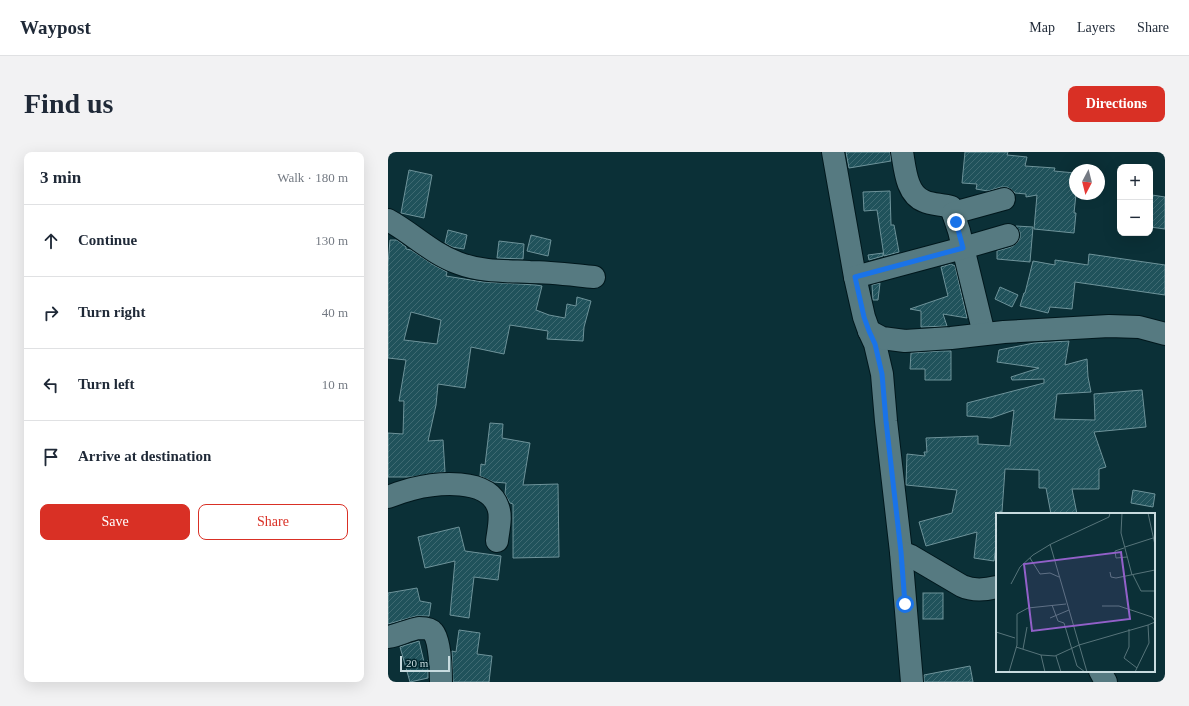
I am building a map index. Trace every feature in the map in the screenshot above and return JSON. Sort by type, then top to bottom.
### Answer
[{"type":"street","points":[[833,152],[855,277],[864,317],[875,344],[882,374],[901,552],[912,682]]},
{"type":"street","points":[[902,152],[908,183],[914,195],[924,201],[951,207],[963,248],[984,334]]},
{"type":"street","points":[[953,213],[1004,199]]},
{"type":"street","points":[[388,220],[401,227],[428,248],[468,267],[492,271],[594,276]]},
{"type":"street","points":[[855,277],[1008,235]]},
{"type":"street","points":[[869,331],[882,338],[904,341],[1109,326],[1139,327],[1165,334]]},
{"type":"street","points":[[388,497],[412,489],[429,486],[456,484],[474,487],[492,496],[499,507],[497,541]]},
{"type":"street","points":[[901,552],[911,556],[969,589],[980,590],[996,587]]},
{"type":"street","points":[[388,637],[418,628],[434,632],[437,642],[441,682]]},
{"type":"street","points":[[1101,672],[1106,682]]},
{"type":"building","points":[[846,152],[890,152],[891,161],[849,168]]},
{"type":"building","points":[[965,152],[1008,152],[1007,155],[1027,157],[1025,166],[1055,168],[1054,171],[1069,172],[1069,200],[1075,200],[1074,233],[1034,229],[1037,195],[1026,197],[1026,194],[1015,193],[1007,187],[1001,187],[988,191],[976,189],[977,184],[962,183]]},
{"type":"building","points":[[409,170],[432,175],[424,218],[401,213]]},
{"type":"building","points":[[890,191],[891,225],[894,225],[899,252],[884,256],[877,210],[864,211],[863,192]]},
{"type":"building","points":[[1153,195],[1165,197],[1165,229],[1153,227]]},
{"type":"building","points":[[1016,226],[1033,227],[1030,262],[997,259],[997,251],[1011,247],[1017,243],[1020,238],[1020,232]]},
{"type":"building","points":[[448,230],[467,235],[464,249],[452,247],[445,243]]},
{"type":"building","points":[[531,235],[551,240],[548,256],[527,251]]},
{"type":"building","points":[[390,240],[397,240],[406,247],[406,249],[411,250],[447,272],[446,276],[483,282],[542,286],[536,310],[549,315],[565,318],[567,304],[576,306],[577,297],[591,301],[584,327],[583,341],[547,339],[548,331],[510,325],[504,354],[471,347],[465,388],[438,384],[436,405],[428,441],[443,440],[445,472],[411,477],[388,477],[388,433],[403,434],[404,401],[399,401],[406,360],[388,358],[388,264]],"holes":[[[411,312],[441,320],[437,344],[404,340]]]},
{"type":"building","points":[[499,241],[524,244],[523,259],[497,258]]},
{"type":"building","points":[[883,253],[883,256],[869,260],[868,255]]},
{"type":"building","points":[[1089,254],[1165,265],[1165,295],[1075,282],[1072,309],[1050,307],[1048,313],[1020,306],[1033,261],[1055,265],[1055,260],[1088,265]]},
{"type":"building","points":[[951,264],[955,266],[967,318],[943,314],[947,326],[921,327],[921,311],[910,309],[948,296],[941,267]]},
{"type":"building","points":[[880,283],[878,300],[873,300],[872,285]]},
{"type":"building","points":[[1000,287],[1018,295],[1012,307],[995,299]]},
{"type":"building","points":[[1069,341],[1065,365],[1087,359],[1091,392],[1057,394],[1054,419],[1095,420],[1094,394],[1142,390],[1146,427],[1094,432],[1106,467],[1099,469],[1099,489],[1072,489],[1077,513],[1051,513],[1046,488],[1039,488],[1039,470],[1005,469],[1002,512],[1000,511],[1000,513],[996,513],[996,546],[994,561],[974,558],[977,532],[926,546],[919,522],[952,513],[957,490],[906,485],[907,454],[925,456],[924,452],[927,452],[926,438],[978,436],[978,444],[1010,446],[1014,410],[991,418],[967,416],[967,403],[1044,383],[1044,379],[1012,380],[1011,377],[1039,368],[997,362],[999,350],[1034,343]]},
{"type":"building","points":[[951,351],[951,380],[925,380],[925,369],[910,369],[911,353]]},
{"type":"building","points":[[490,423],[503,424],[502,438],[530,443],[523,485],[558,484],[559,557],[513,558],[513,504],[510,503],[505,494],[506,483],[493,482],[480,476],[481,464],[485,465]]},
{"type":"building","points":[[1133,490],[1155,494],[1153,507],[1131,503]]},
{"type":"building","points":[[459,527],[465,551],[501,556],[498,580],[474,577],[469,618],[450,615],[455,561],[425,568],[418,537]]},
{"type":"building","points":[[417,588],[420,601],[431,603],[429,616],[416,616],[388,624],[388,593]]},
{"type":"building","points":[[923,593],[943,593],[943,619],[923,619]]},
{"type":"building","points":[[459,630],[480,633],[477,654],[492,656],[489,682],[453,682],[452,651],[456,652]]},
{"type":"building","points":[[419,641],[424,662],[428,661],[428,678],[410,682],[400,647]]},
{"type":"building","points":[[970,666],[973,682],[924,682],[924,675]]},
{"type":"route","points":[[905,604],[882,374],[875,344],[864,317],[855,277],[963,248],[956,222]]}]
